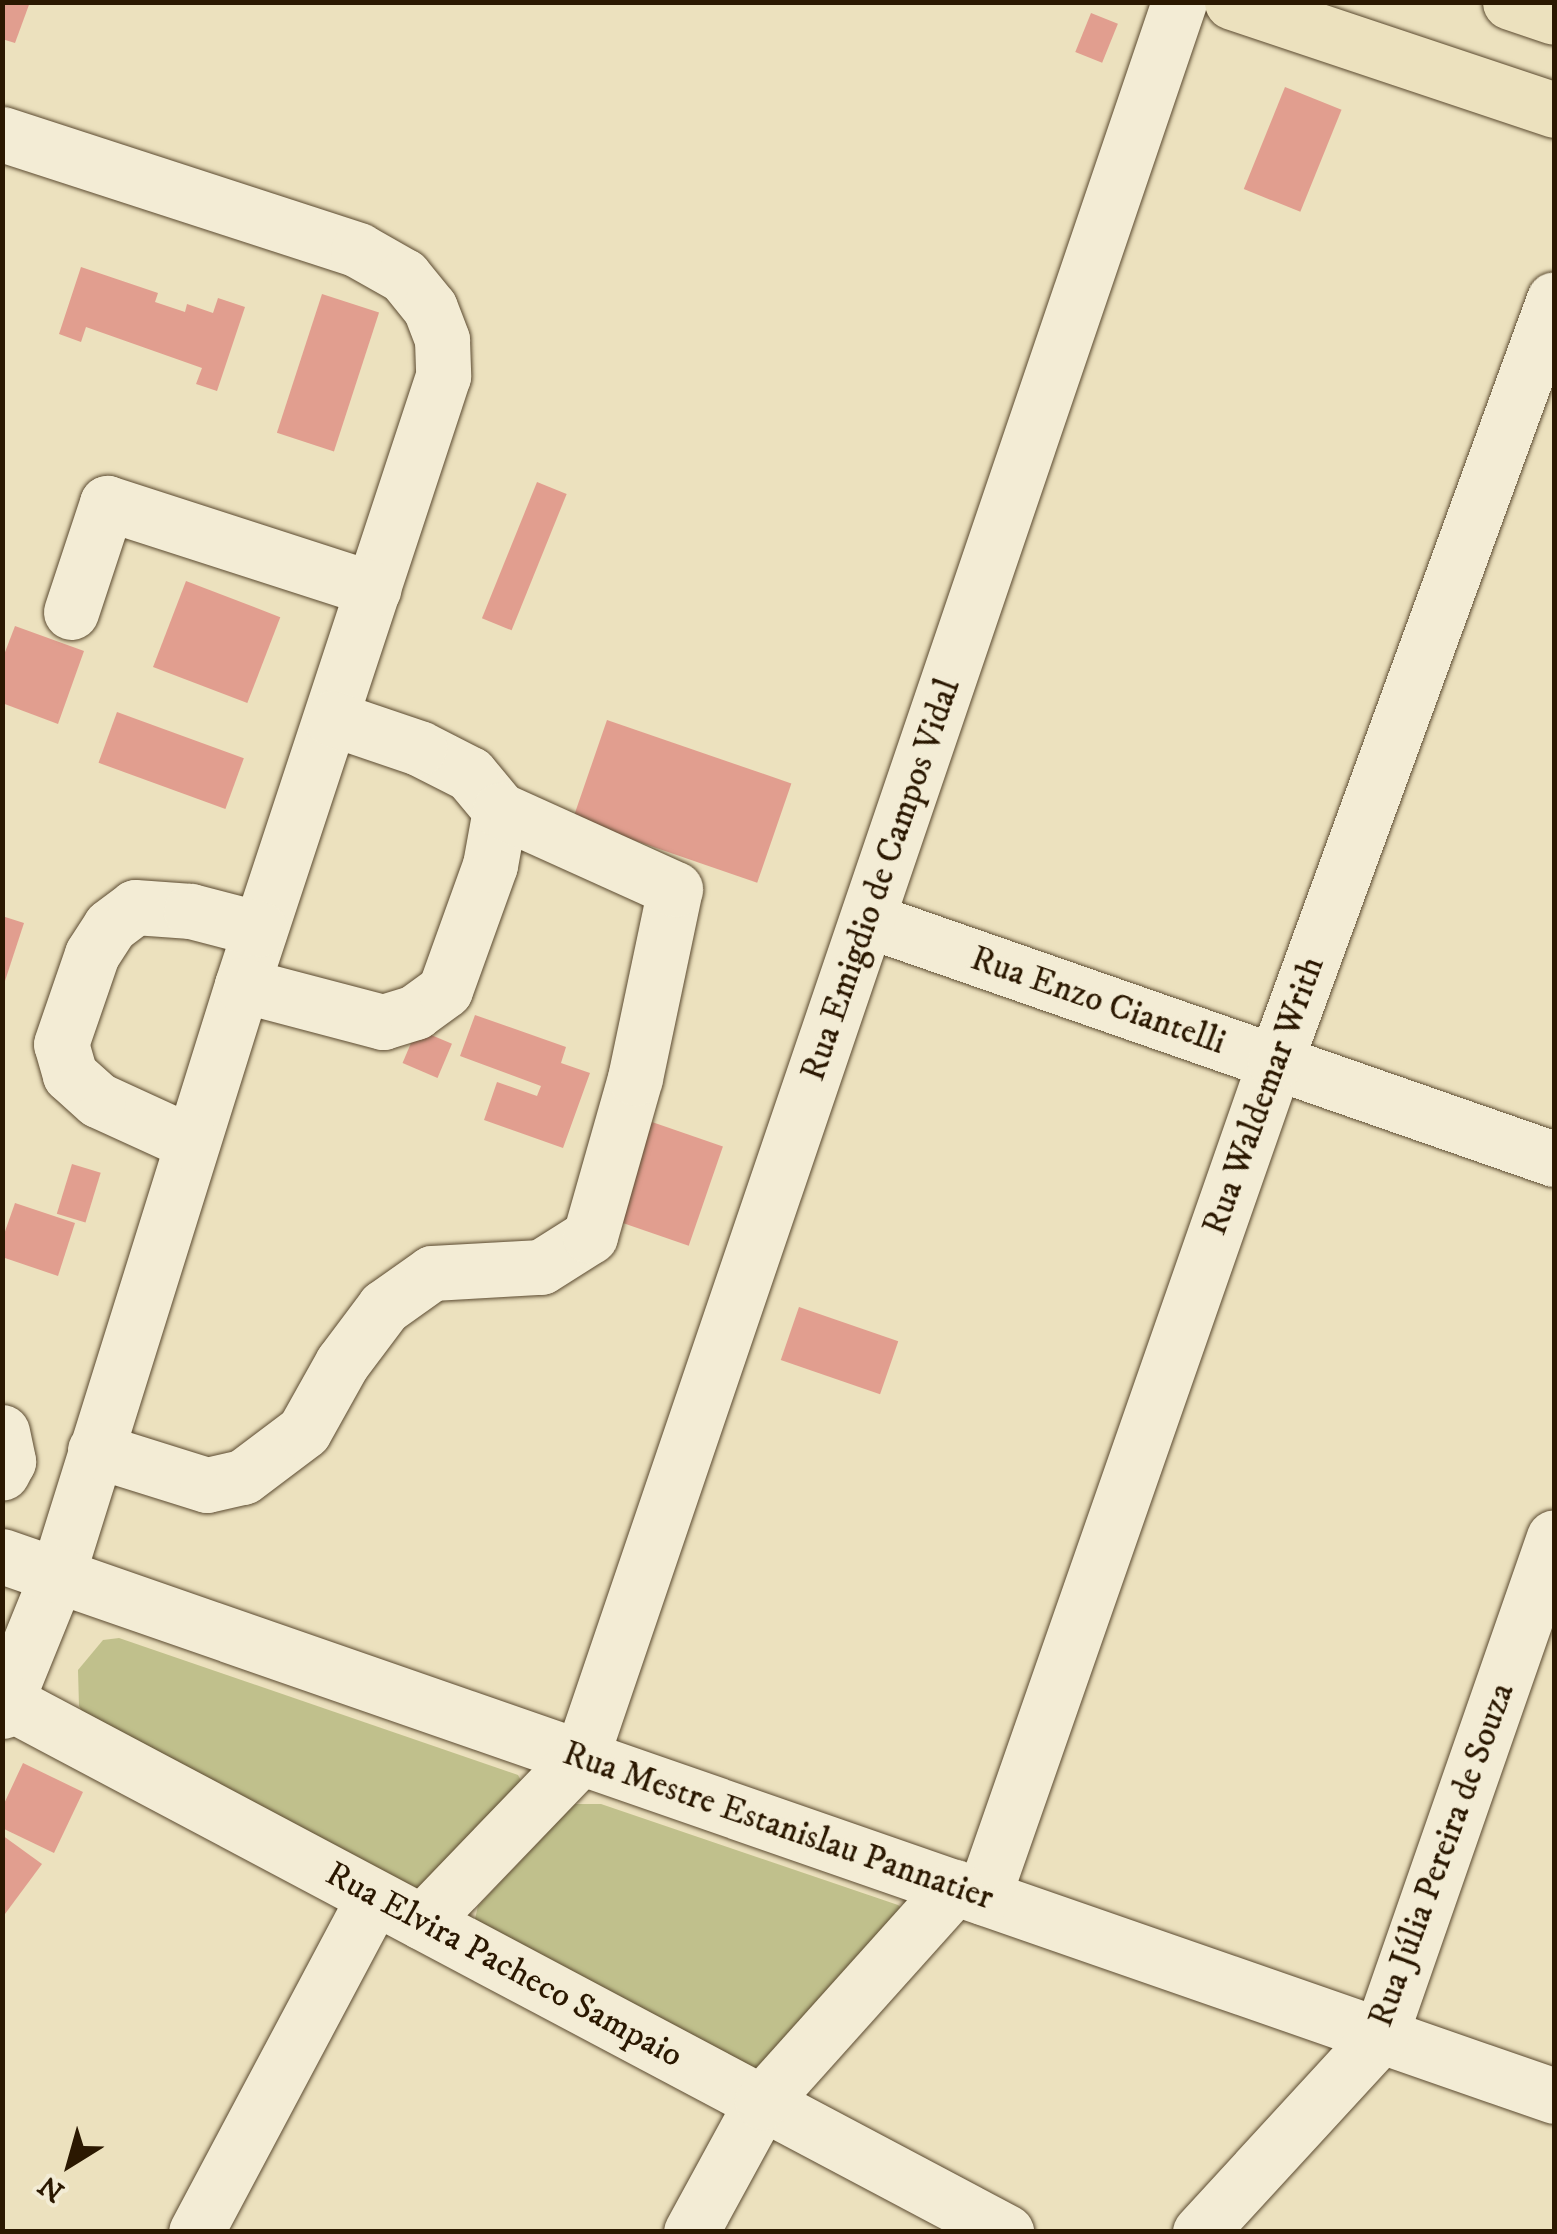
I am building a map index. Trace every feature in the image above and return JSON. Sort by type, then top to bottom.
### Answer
[{"type":"main road","points":[[1232,2],[1554,110]]},
{"type":"main road","points":[[1510,2],[1554,17]]},
{"type":"street","name":"Rua Emigdio de Campos Vidal","points":[[581,1757],[1179,2]]},
{"type":"street","points":[[2,134],[358,250],[404,276],[430,308],[442,340],[443,376],[260,928],[58,1574],[4,1704]]},
{"type":"street","name":"Rua Waldemar Writh","points":[[691,2232],[762,2102],[969,1892],[1554,299]]},
{"type":"street","points":[[72,612],[108,504],[374,589]]},
{"type":"street","points":[[95,1450],[208,1485],[243,1477],[304,1431],[342,1364],[384,1307],[432,1273],[540,1267],[590,1236],[635,1078],[675,888],[500,810],[470,774],[418,748],[331,718]]},
{"type":"street","points":[[242,985],[383,1022],[415,1012],[445,990],[490,865],[500,810]]},
{"type":"street","points":[[192,1143],[98,1100],[70,1075],[61,1044],[92,954],[110,926],[135,908],[191,910],[260,928]]},
{"type":"street","name":"Rua Enzo Ciantelli","points":[[868,920],[1554,1159]]},
{"type":"street","points":[[2,1432],[8,1461],[2,1473]]},
{"type":"street","name":"Rua Júlia Pereira de Souza","points":[[1200,2232],[1380,2036],[1554,1537]]},
{"type":"street","name":"Rua Mestre Estanislau Pannatier","points":[[2,1556],[1554,2096]]},
{"type":"street","name":"Rua Elvira Pacheco Sampaio","points":[[4,1704],[1006,2232]]},
{"type":"street","points":[[422,1922],[581,1757]]},
{"type":"street","points":[[196,2232],[374,1897]]},
{"type":"green space","points":[[119,1638],[518,1775],[524,1786],[417,1891],[88,1721],[79,1706],[78,1670],[103,1640]]},
{"type":"green space","points":[[575,1804],[601,1804],[898,1905],[912,1917],[775,2073],[749,2073],[481,1930],[475,1919],[478,1906]]},
{"type":"building","points":[[2,2],[30,2],[15,43],[2,39]]},
{"type":"building","points":[[1091,13],[1118,24],[1102,63],[1075,52]]},
{"type":"building","points":[[1285,87],[1342,110],[1300,212],[1244,189]]},
{"type":"building","points":[[81,267],[158,293],[155,302],[185,312],[187,304],[213,313],[218,298],[245,307],[217,391],[196,384],[202,368],[86,327],[81,342],[59,334]]},
{"type":"building","points":[[322,294],[379,313],[334,451],[277,433]]},
{"type":"building","points":[[537,482],[567,494],[512,630],[482,618]]},
{"type":"building","points":[[186,581],[280,617],[247,703],[153,667]]},
{"type":"building","points":[[15,626],[84,651],[58,724],[2,703],[2,660]]},
{"type":"building","points":[[117,712],[244,758],[225,809],[99,763]]},
{"type":"building","points":[[607,720],[791,783],[757,883],[573,819]]},
{"type":"building","points":[[2,916],[24,923],[3,987],[2,986]]},
{"type":"building","points":[[475,1015],[566,1047],[561,1063],[590,1073],[563,1148],[484,1120],[497,1082],[537,1096],[541,1086],[460,1056]]},
{"type":"building","points":[[417,1029],[452,1044],[438,1078],[403,1063]]},
{"type":"building","points":[[652,1122],[723,1146],[689,1246],[618,1221]]},
{"type":"building","points":[[72,1164],[101,1173],[85,1222],[57,1214]]},
{"type":"building","points":[[15,1203],[75,1223],[58,1276],[2,1257],[2,1240]]},
{"type":"building","points":[[799,1307],[898,1341],[880,1394],[781,1360]]},
{"type":"building","points":[[23,1763],[83,1792],[54,1853],[2,1828],[2,1808]]},
{"type":"building","points":[[2,1835],[42,1864],[2,1918]]}]
